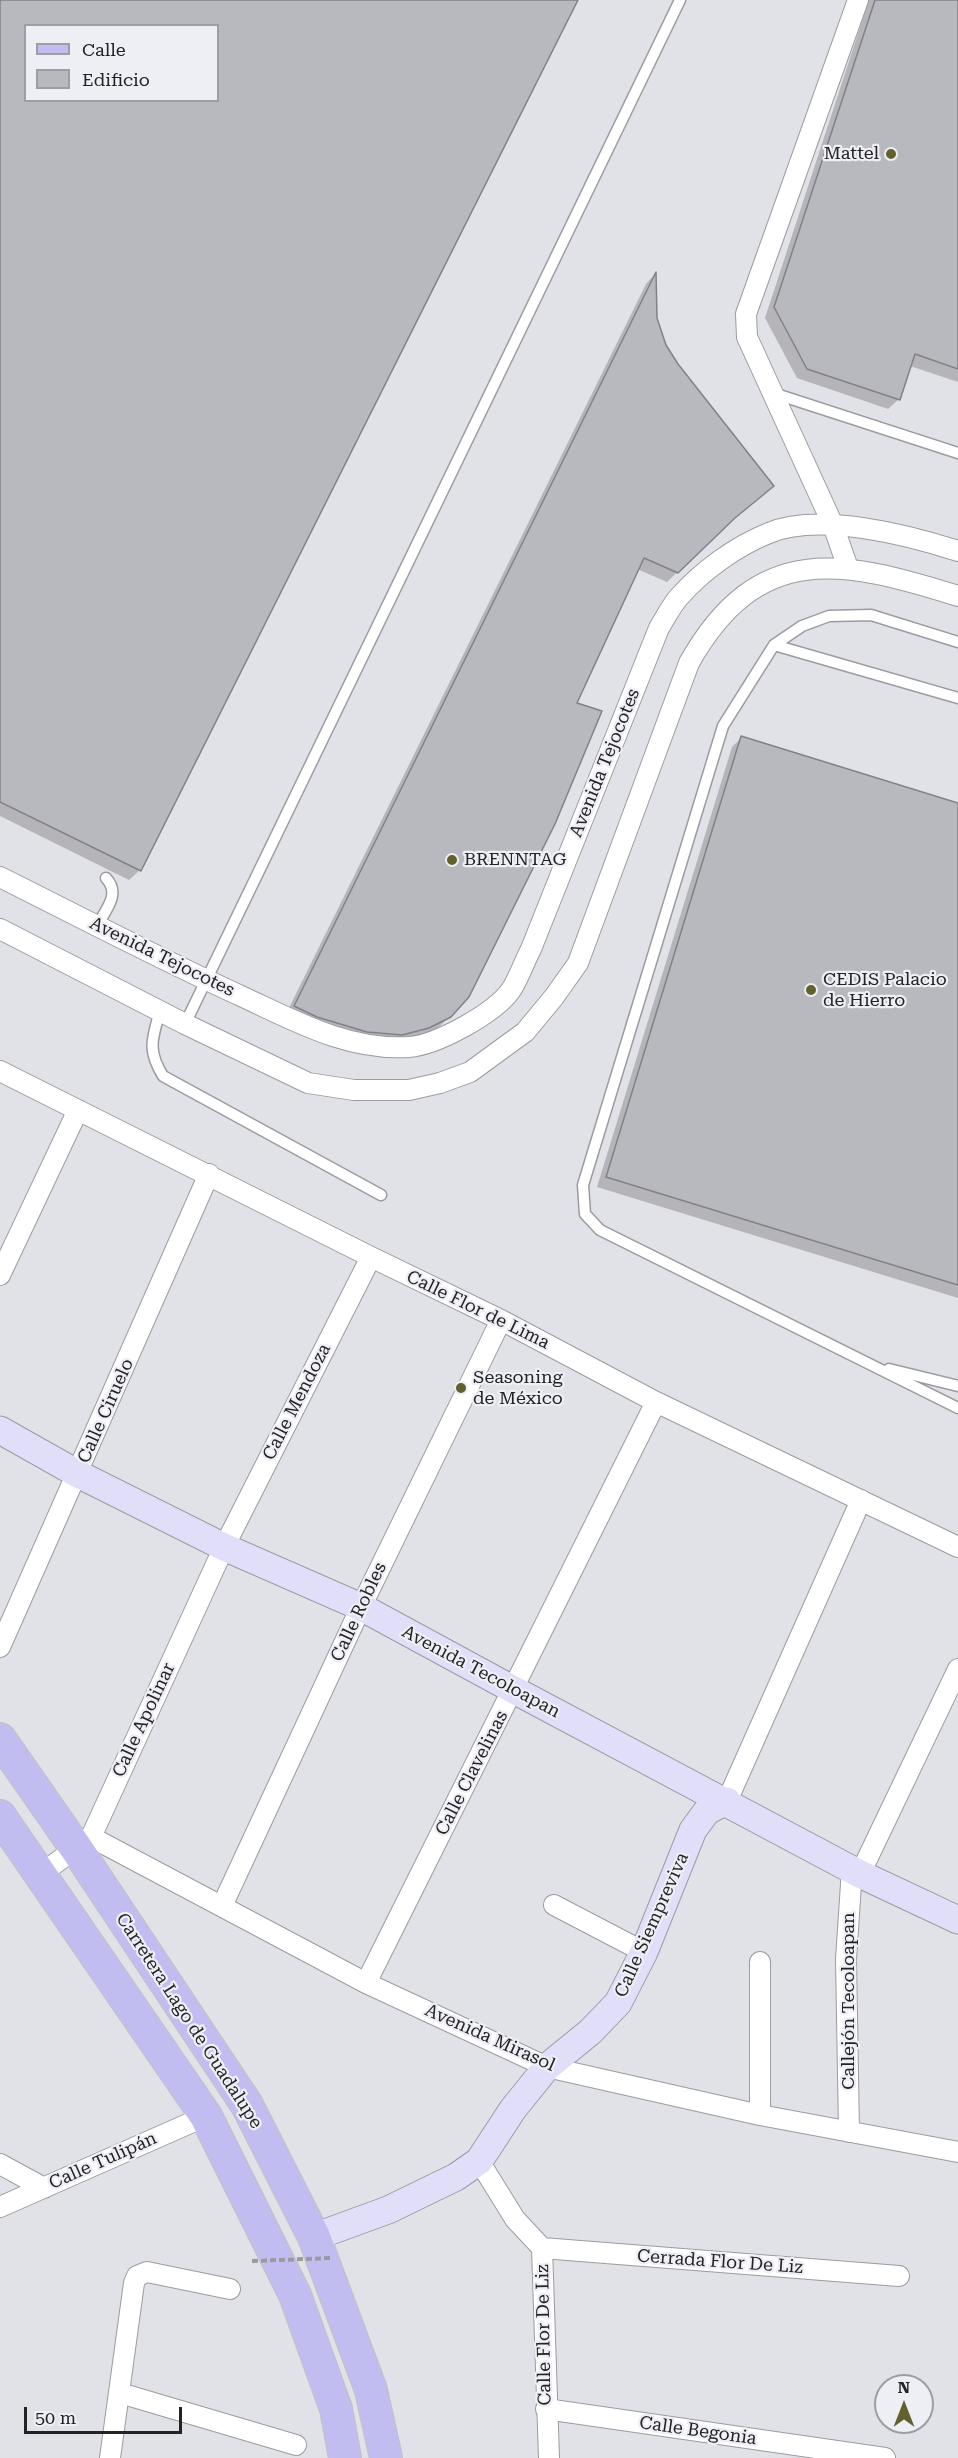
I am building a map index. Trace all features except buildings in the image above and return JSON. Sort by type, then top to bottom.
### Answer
[{"type":"main road","name":"Carretera Lago de Guadalupe","points":[[0,1739],[83,1843],[247,2105],[324,2248],[371,2390],[386,2458]]},
{"type":"main road","name":"Carretera Lago de Guadalupe","points":[[0,1816],[206,2116],[295,2295],[336,2409],[345,2458]]},
{"type":"street","points":[[848,568],[833,525],[747,337],[746,314],[858,0]]},
{"type":"street","name":"Avenida Tejocotes","points":[[0,877],[205,980],[332,1037],[382,1048],[412,1047],[442,1037],[479,1019],[510,991],[531,949],[659,628],[678,598],[702,575],[736,551],[769,532],[802,526],[833,525],[908,535],[958,551]]},
{"type":"street","points":[[0,929],[185,1024],[308,1083],[354,1090],[409,1090],[440,1083],[470,1072],[525,1032],[554,998],[578,963],[689,663],[705,633],[726,609],[756,589],[785,574],[816,567],[848,568],[900,578],[958,596]]},
{"type":"street","name":"Calle Flor de Lima","points":[[0,1071],[501,1320],[656,1402],[958,1547]]},
{"type":"street","points":[[0,1275],[78,1110]]},
{"type":"street","name":"Calle Ciruelo","points":[[0,1647],[209,1174]]},
{"type":"street","name":"Calle Mendoza","points":[[224,1547],[371,1257]]},
{"type":"street","name":"Calle Robles","points":[[222,1906],[361,1607],[501,1320]]},
{"type":"street","name":"Calle Clavelinas","points":[[366,1983],[656,1402]]},
{"type":"street","name":"Avenida Tecoloapan","points":[[0,1430],[78,1474],[224,1547],[361,1607],[856,1872],[958,1920]]},
{"type":"street","points":[[727,1801],[861,1500]]},
{"type":"street","name":"Calle Apolinar","points":[[41,1874],[83,1843],[224,1547]]},
{"type":"street","points":[[856,1872],[958,1669]]},
{"type":"street","name":"Calle Siempreviva","points":[[324,2248],[388,2210],[456,2177],[479,2161],[513,2109],[547,2067],[590,2032],[618,2003],[644,1952],[693,1830],[707,1811],[727,1801]]},
{"type":"street","name":"Avenida Mirasol","points":[[83,1843],[222,1906],[366,1983],[547,2067],[760,2115],[958,2152]]},
{"type":"street","name":"Callejón Tecoloapan","points":[[849,2132],[846,1959],[856,1872]]},
{"type":"street","points":[[554,1905],[644,1952]]},
{"type":"street","points":[[760,1962],[760,2115]]},
{"type":"street","name":"Calle Tulipán","points":[[0,2207],[206,2116]]},
{"type":"street","name":"Calle Flor De Liz","points":[[479,2161],[515,2218],[542,2248],[549,2458]]},
{"type":"street","points":[[0,2164],[44,2188]]},
{"type":"street","name":"Cerrada Flor De Liz","points":[[542,2248],[899,2276]]},
{"type":"street","points":[[110,2458],[134,2283],[137,2276],[147,2272],[230,2289]]},
{"type":"street","points":[[120,2393],[296,2445]]},
{"type":"street","name":"Calle Begonia","points":[[546,2409],[885,2458]]},
{"type":"lane","points":[[185,1024],[680,0]]},
{"type":"lane","points":[[773,393],[958,453]]},
{"type":"lane","points":[[958,642],[871,615],[829,616],[802,627],[774,645],[723,726],[583,1185],[585,1214],[600,1230],[958,1408]]},
{"type":"lane","points":[[774,645],[958,698]]},
{"type":"lane","points":[[97,926],[113,893],[113,885],[106,878]]},
{"type":"lane","points":[[160,1011],[152,1038],[154,1060],[164,1076],[381,1195]]},
{"type":"lane","points":[[871,1365],[958,1386]]},
{"type":"path","points":[[252,2261],[324,2248]]},
{"type":"place","name":"Mattel","points":[[891,154]]},
{"type":"place","name":"BRENNTAG","points":[[452,860]]},
{"type":"place","name":"CEDIS Palacio de Hierro","points":[[811,990]]},
{"type":"place","name":"Seasoning de México","points":[[461,1388]]}]
